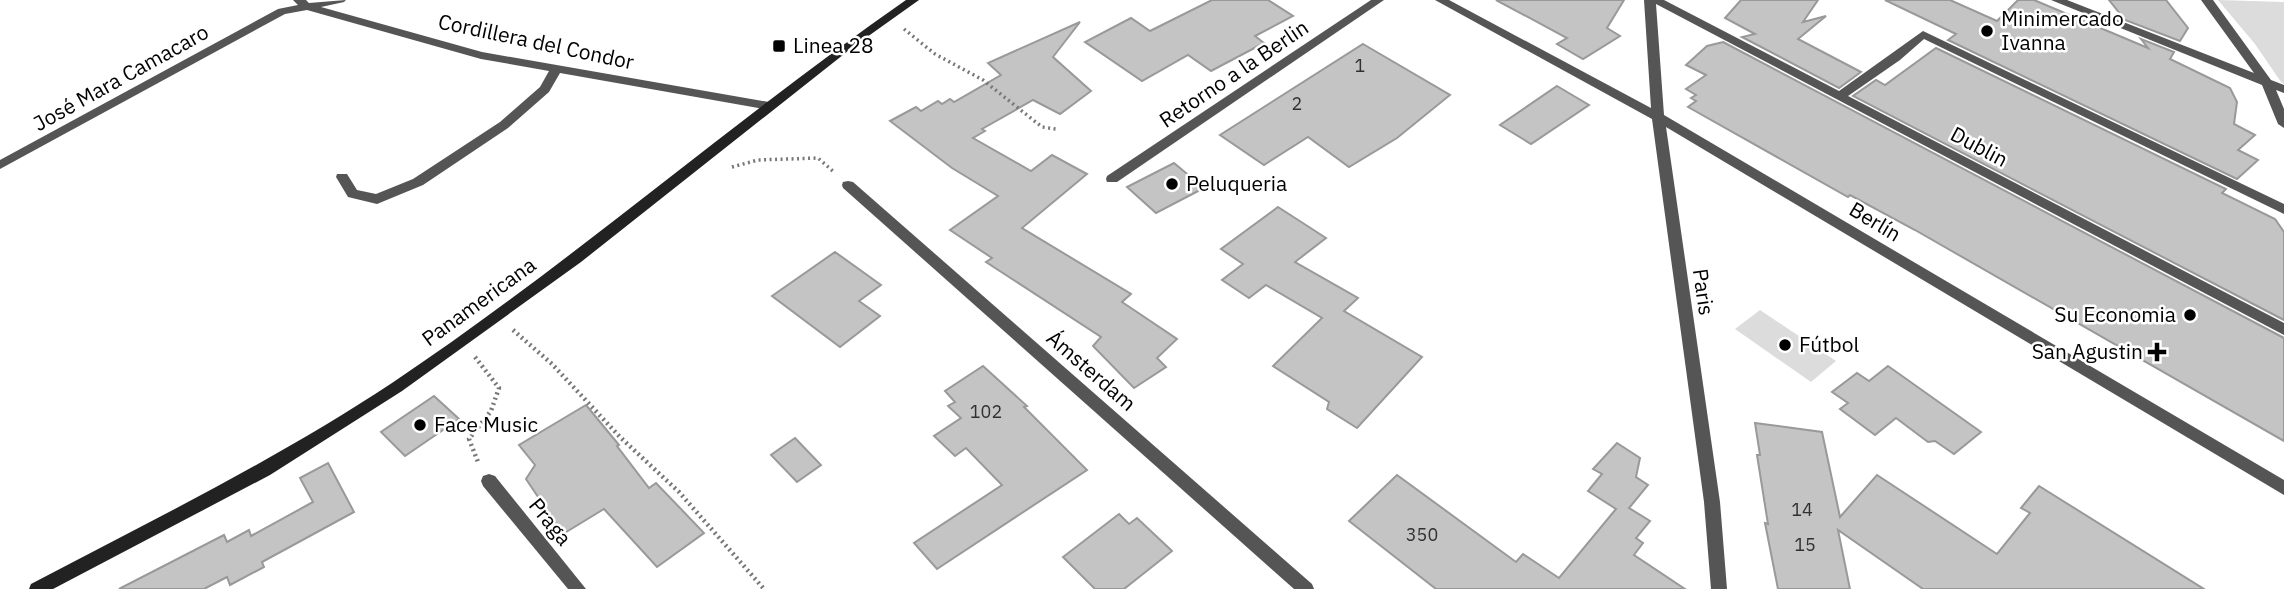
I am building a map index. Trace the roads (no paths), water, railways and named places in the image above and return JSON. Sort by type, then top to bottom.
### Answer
[{"type":"main road","name":"Panamericana","points":[[37,589],[264,470],[397,387],[576,259],[769,106],[913,0]]},
{"type":"street","name":"José Mara Camacaro","points":[[0,165],[282,11],[303,3],[340,0]]},
{"type":"street","name":"Retorno a la Berlin","points":[[1112,179],[1378,0]]},
{"type":"street","name":"Berlín","points":[[1441,0],[1658,117],[2284,488]]},
{"type":"street","name":"Paris","points":[[1650,0],[1658,117],[1712,502],[1719,589]]},
{"type":"street","name":"Dublin","points":[[1656,0],[2284,330]]},
{"type":"street","points":[[2057,0],[2284,89]]},
{"type":"street","points":[[2207,0],[2267,82],[2284,124]]},
{"type":"street","name":"Cordillera del Condor","points":[[303,3],[481,55],[769,106]]},
{"type":"street","points":[[1841,95],[1896,57],[1923,34],[2284,209]]},
{"type":"street","points":[[342,177],[353,194],[377,199],[418,182],[504,125],[545,89],[556,68]]},
{"type":"street","name":"Ámsterdam","points":[[848,185],[1306,589]]},
{"type":"street","name":"Praga","points":[[489,481],[578,589]]},
{"type":"place","name":"Minimercado Ivanna","points":[[1987,31]]},
{"type":"place","name":"Linea 28","points":[[779,46]]},
{"type":"place","name":"Peluqueria","points":[[1172,184]]},
{"type":"place","name":"Su Economia","points":[[2190,315]]},
{"type":"place","name":"Fútbol","points":[[1785,345]]},
{"type":"place","name":"San Agustin","points":[[2157,352]]},
{"type":"place","name":"Face Music","points":[[420,425]]}]
